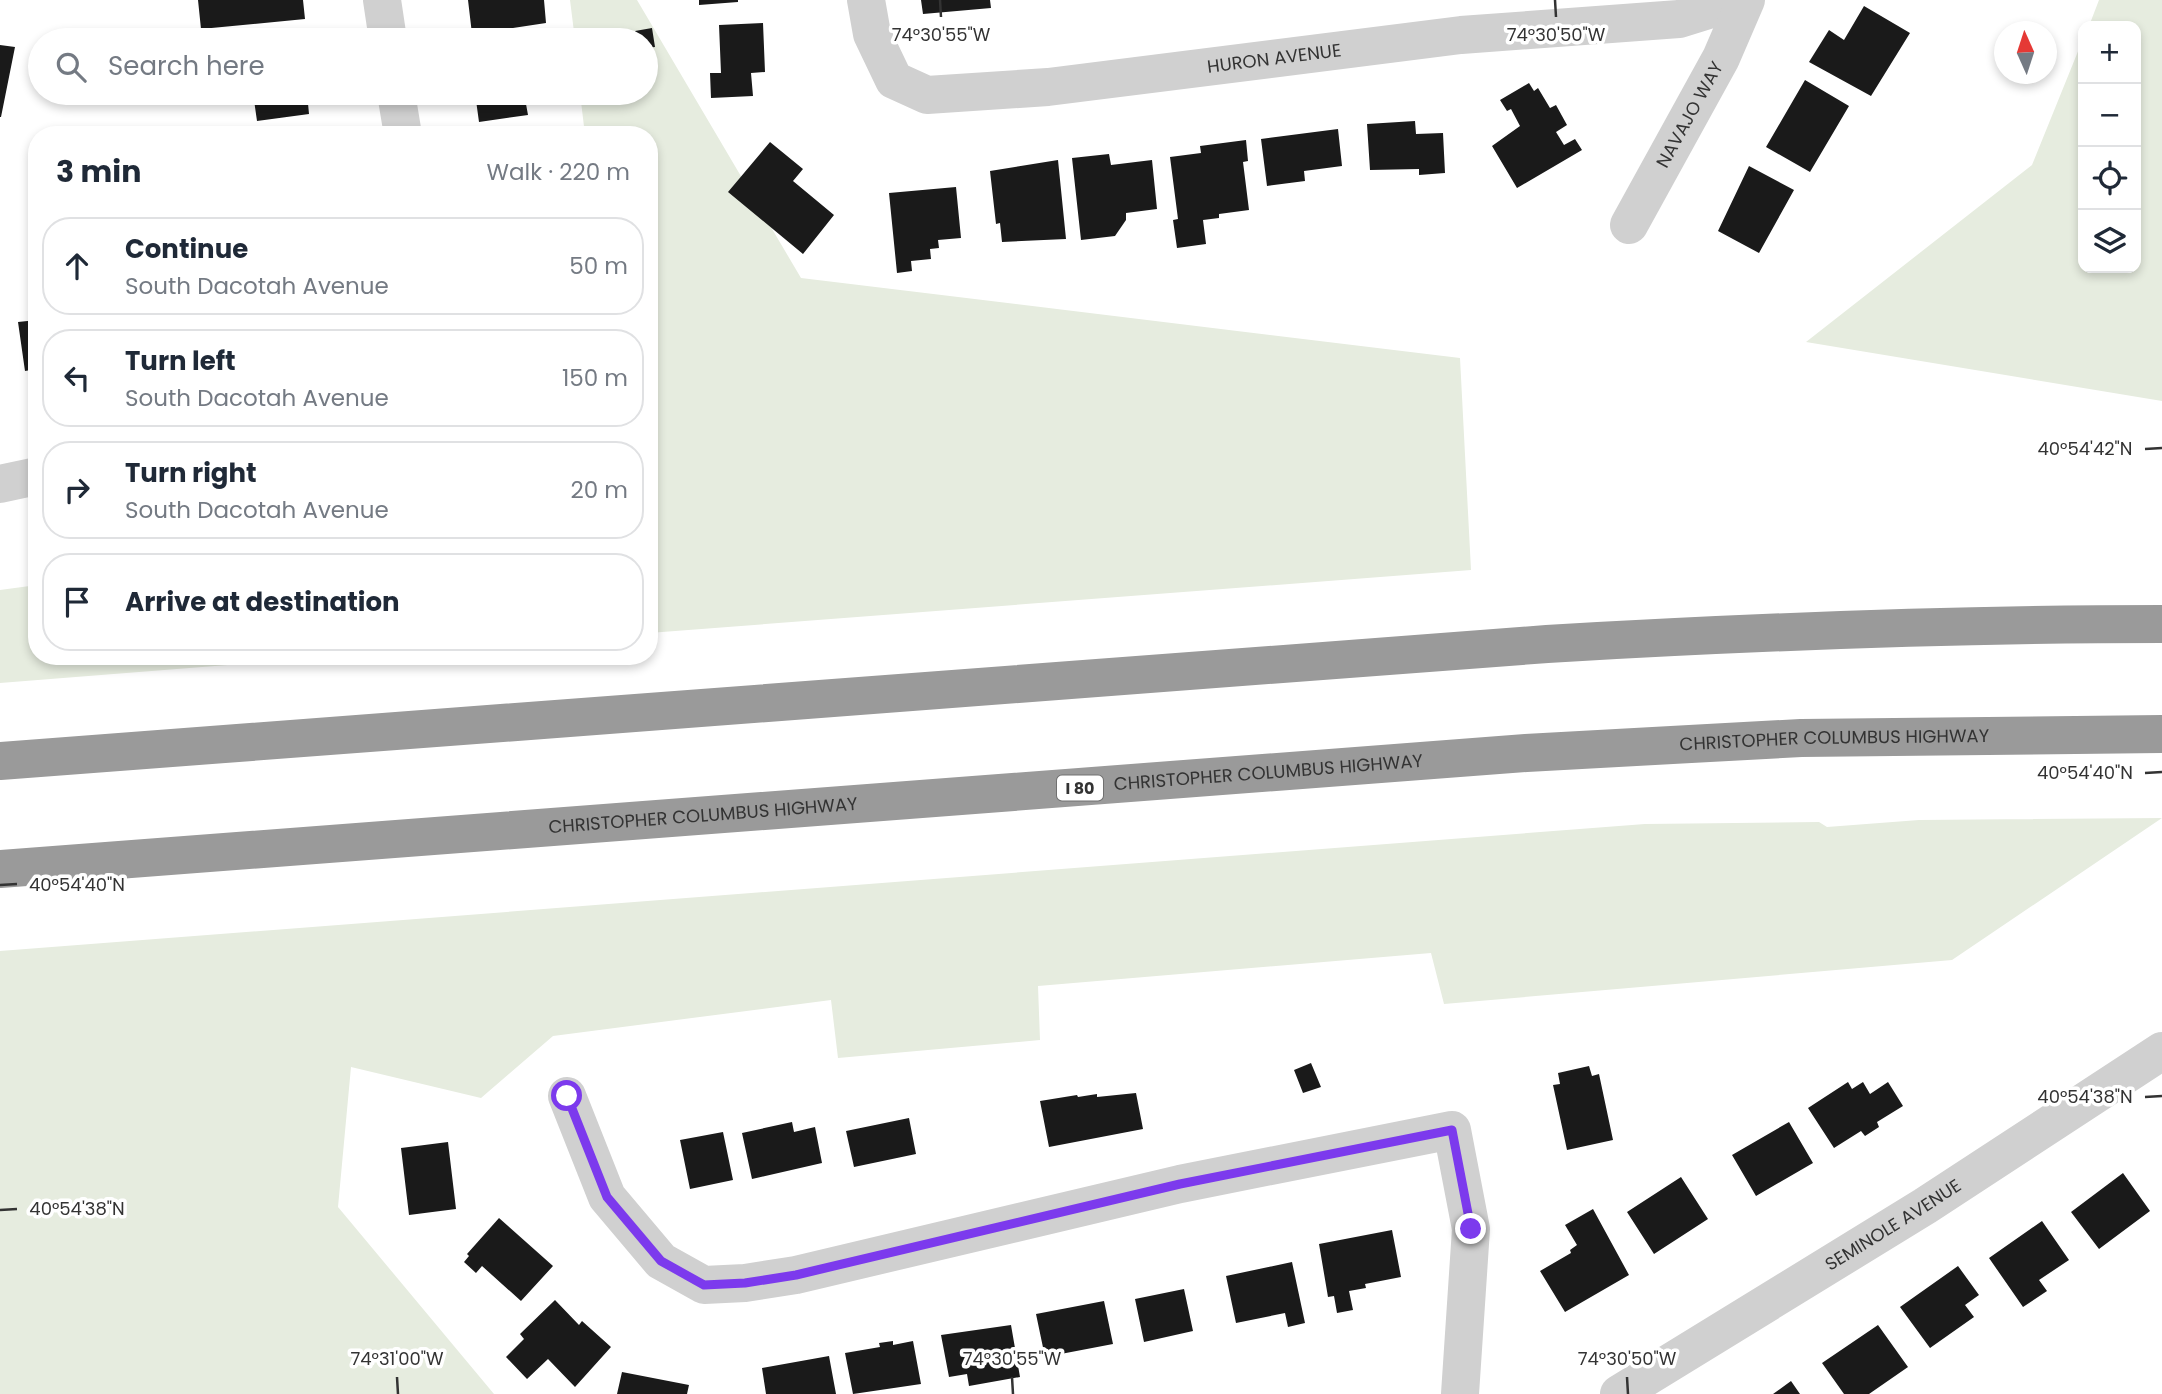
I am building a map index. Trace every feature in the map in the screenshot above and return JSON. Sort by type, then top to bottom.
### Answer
[{"type":"highway","points":[[0,761],[1547,644],[1752,632],[2016,624],[2162,624]]},
{"type":"highway","name":"CHRISTOPHER COLUMBUS HIGHWAY","points":[[0,869],[1462,757],[1801,738],[2162,734]]},
{"type":"street","points":[[382,0],[386,28]]},
{"type":"street","name":"HURON AVENUE","points":[[866,0],[872,34],[894,80],[927,95],[1048,87],[1461,35],[1679,19],[1743,0]]},
{"type":"street","name":"NAVAJO WAY","points":[[1629,225],[1721,58],[1743,0]]},
{"type":"street","points":[[398,105],[402,126]]},
{"type":"street","points":[[0,484],[28,478]]},
{"type":"street","name":"SEMINOLE AVENUE","points":[[1619,1394],[1925,1206],[2162,1051]]},
{"type":"street","points":[[567,1096],[607,1197],[661,1261],[704,1285],[745,1283],[796,1275],[1180,1184],[1452,1130],[1471,1229],[1460,1394]]},
{"type":"shaded area","points":[[570,0],[637,0],[654,28],[574,28]]},
{"type":"shaded area","points":[[2099,0],[2162,0],[2162,401],[1806,342],[2032,165],[2078,51],[2078,273],[2141,273],[2141,21],[2091,21]]},
{"type":"shaded area","points":[[658,36],[801,278],[1460,358],[1471,570],[658,632],[658,126],[584,126],[581,105],[658,105]]},
{"type":"shaded area","points":[[28,586],[28,665],[229,665],[0,683],[0,590]]},
{"type":"shaded area","points":[[2162,818],[1952,960],[1444,1004],[1431,953],[1038,986],[1040,1040],[838,1058],[831,1000],[553,1036],[481,1098],[351,1067],[338,1207],[494,1394],[0,1394],[0,951],[1645,824],[1819,822],[1827,827],[1919,820]]},
{"type":"building","points":[[198,0],[303,0],[305,19],[201,28]]},
{"type":"building","points":[[468,0],[544,0],[546,23],[512,28],[471,28]]},
{"type":"building","points":[[699,0],[738,0],[738,2],[699,5]]},
{"type":"building","points":[[921,0],[990,0],[991,8],[923,14]]},
{"type":"building","points":[[1864,6],[1910,33],[1871,96],[1809,62],[1829,30],[1844,40]]},
{"type":"building","points":[[763,23],[765,72],[751,73],[753,96],[711,98],[710,73],[721,73],[719,25]]},
{"type":"building","points":[[0,45],[15,47],[1,117],[0,117]]},
{"type":"building","points":[[1805,80],[1849,106],[1810,172],[1766,147]]},
{"type":"building","points":[[1529,83],[1534,91],[1538,88],[1550,108],[1556,105],[1567,125],[1556,132],[1564,145],[1575,139],[1582,150],[1517,188],[1492,146],[1520,126],[1511,109],[1507,111],[1500,100]]},
{"type":"building","points":[[255,105],[308,105],[309,114],[257,121]]},
{"type":"building","points":[[477,105],[526,105],[528,115],[479,122]]},
{"type":"building","points":[[1415,121],[1416,134],[1443,133],[1445,173],[1419,175],[1419,169],[1370,170],[1367,124]]},
{"type":"building","points":[[1338,129],[1342,166],[1304,171],[1305,181],[1267,186],[1261,139]]},
{"type":"building","points":[[1246,140],[1248,161],[1243,162],[1249,210],[1219,214],[1219,218],[1203,220],[1206,244],[1177,248],[1173,220],[1178,219],[1170,157],[1201,153],[1200,146]]},
{"type":"building","points":[[770,142],[803,169],[793,181],[834,215],[803,254],[728,192]]},
{"type":"building","points":[[1109,154],[1111,165],[1152,160],[1157,209],[1126,213],[1126,220],[1115,236],[1081,240],[1072,158]]},
{"type":"building","points":[[1058,160],[1066,239],[1002,242],[1000,223],[996,224],[990,171]]},
{"type":"building","points":[[1749,166],[1794,190],[1759,253],[1718,231]]},
{"type":"building","points":[[956,187],[961,238],[938,240],[939,248],[930,249],[931,259],[911,261],[912,271],[897,273],[889,193]]},
{"type":"building","points":[[28,321],[28,370],[25,371],[18,322]]},
{"type":"building","points":[[1311,1063],[1321,1087],[1303,1093],[1294,1070]]},
{"type":"building","points":[[1589,1066],[1592,1076],[1599,1074],[1613,1140],[1567,1150],[1553,1085],[1560,1084],[1558,1073]]},
{"type":"building","points":[[1848,1082],[1852,1089],[1863,1082],[1870,1094],[1888,1082],[1903,1106],[1877,1122],[1879,1127],[1865,1136],[1861,1131],[1834,1148],[1808,1108]]},
{"type":"building","points":[[1136,1093],[1143,1129],[1049,1147],[1040,1101],[1077,1095],[1097,1094],[1097,1097]]},
{"type":"building","points":[[909,1118],[916,1154],[854,1167],[846,1131]]},
{"type":"building","points":[[792,1122],[794,1132],[815,1127],[822,1163],[752,1179],[742,1133]]},
{"type":"building","points":[[1789,1122],[1813,1163],[1756,1196],[1732,1155]]},
{"type":"building","points":[[723,1132],[733,1180],[690,1189],[680,1140]]},
{"type":"building","points":[[448,1142],[456,1209],[409,1215],[401,1148]]},
{"type":"building","points":[[2123,1173],[2150,1211],[2099,1249],[2071,1212]]},
{"type":"building","points":[[1681,1177],[1708,1219],[1654,1254],[1627,1212]]},
{"type":"building","points":[[1593,1209],[1629,1275],[1565,1312],[1540,1271],[1571,1253],[1570,1250],[1577,1245],[1565,1225]]},
{"type":"building","points":[[499,1218],[553,1266],[521,1301],[482,1266],[476,1273],[464,1262],[469,1256],[467,1254]]},
{"type":"building","points":[[2042,1221],[2069,1260],[2039,1280],[2047,1291],[2023,1307],[1989,1258]]},
{"type":"building","points":[[1392,1230],[1401,1277],[1365,1284],[1366,1288],[1349,1291],[1353,1310],[1337,1313],[1334,1296],[1328,1297],[1319,1244]]},
{"type":"building","points":[[1292,1262],[1305,1323],[1288,1327],[1285,1313],[1236,1323],[1226,1276]]},
{"type":"building","points":[[1958,1266],[1979,1295],[1965,1305],[1974,1317],[1930,1348],[1900,1307]]},
{"type":"building","points":[[1184,1289],[1193,1331],[1144,1342],[1135,1299]]},
{"type":"building","points":[[555,1300],[579,1325],[582,1321],[611,1347],[575,1387],[548,1359],[527,1379],[506,1357],[524,1339],[520,1334]]},
{"type":"building","points":[[1104,1301],[1113,1344],[1045,1357],[1036,1314]]},
{"type":"building","points":[[1011,1325],[1020,1377],[969,1386],[967,1374],[949,1377],[941,1335]]},
{"type":"building","points":[[1878,1325],[1908,1367],[1869,1394],[1844,1394],[1822,1363]]},
{"type":"building","points":[[893,1341],[893,1345],[913,1341],[921,1384],[853,1394],[845,1353],[880,1347],[879,1343]]},
{"type":"building","points":[[829,1356],[836,1394],[766,1394],[762,1368]]},
{"type":"building","points":[[622,1372],[689,1385],[687,1394],[617,1394]]},
{"type":"building","points":[[1791,1381],[1800,1394],[1773,1394]]},
{"type":"route","points":[[567,1096],[607,1197],[661,1261],[704,1285],[745,1283],[796,1275],[1180,1184],[1452,1130],[1471,1229]]}]
